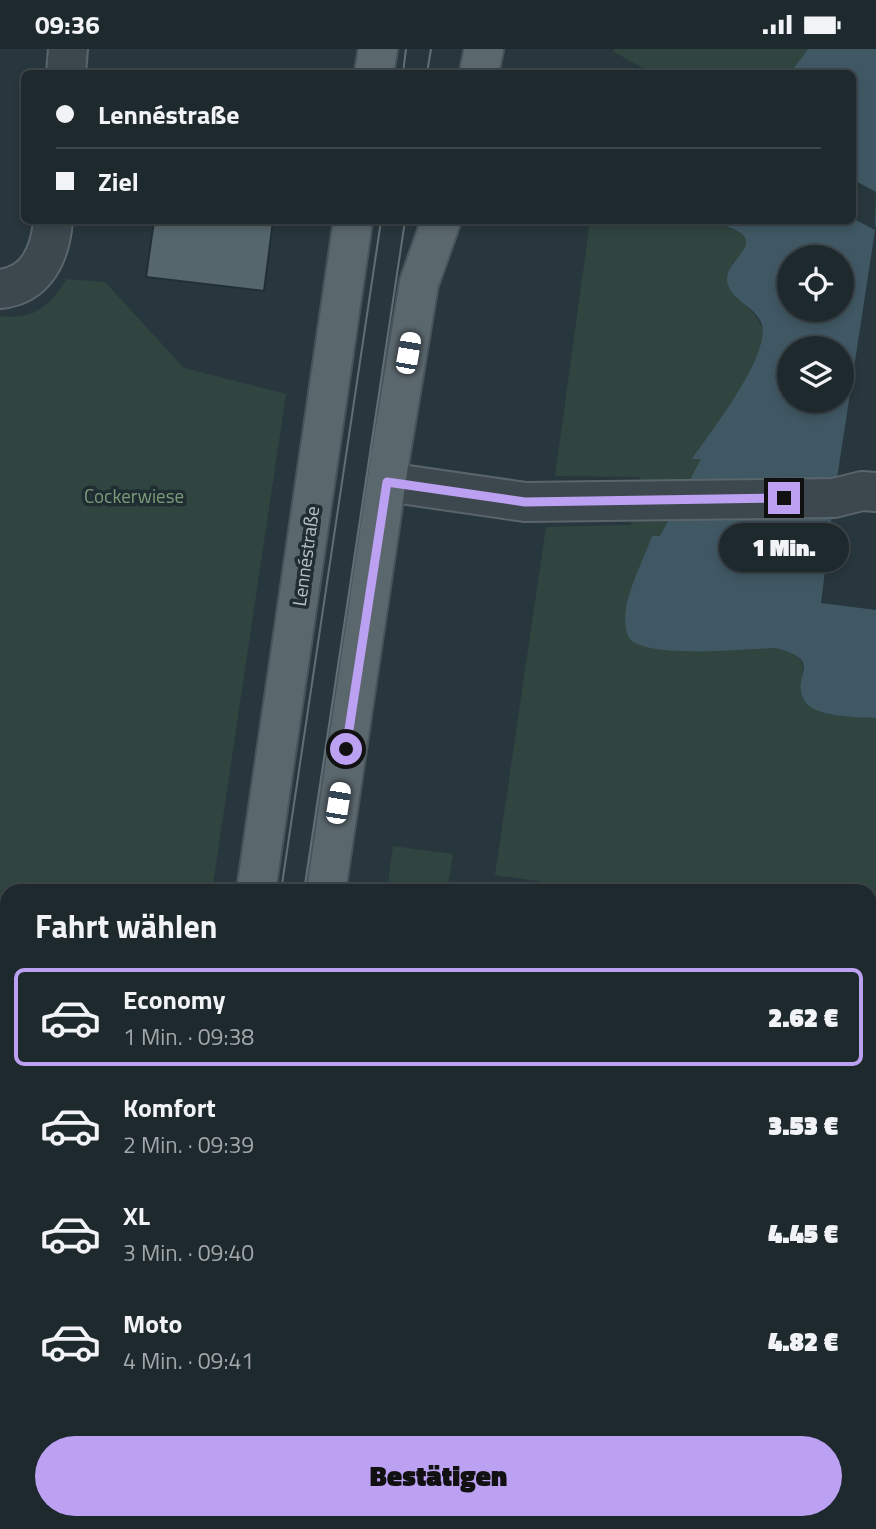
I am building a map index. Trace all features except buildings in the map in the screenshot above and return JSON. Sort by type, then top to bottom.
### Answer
[{"type":"main road","points":[[374,70],[378,49]]},
{"type":"main road","points":[[480,70],[484,49]]},
{"type":"main road","name":"Lennéstraße","points":[[258,884],[353,224]]},
{"type":"main road","points":[[327,884],[419,283],[439,224]]},
{"type":"street","points":[[66,70],[68,49]]},
{"type":"street","points":[[0,289],[12,288],[35,273],[46,257],[52,224]]},
{"type":"street","points":[[387,482],[525,502],[834,498],[862,491],[876,492]]},
{"type":"green space","points":[[614,49],[808,49],[792,70],[647,70],[614,52]]},
{"type":"green space","points":[[590,224],[717,224],[741,232],[747,243],[744,251],[732,264],[733,293],[756,316],[763,334],[762,343],[745,382],[775,648],[796,656],[801,661],[803,699],[831,715],[876,718],[876,884],[557,884],[495,875],[546,527],[631,525],[640,477],[555,476]]},
{"type":"green space","name":"Cockerwiese","points":[[67,279],[105,282],[184,368],[286,394],[213,884],[0,884],[0,316],[23,316],[32,313],[53,297]]},
{"type":"green space","points":[[393,846],[453,854],[448,884],[388,884]]},
{"type":"water","points":[[808,49],[876,49],[876,224],[854,368],[854,336],[777,336],[777,413],[847,413],[821,603],[876,610],[876,718],[837,715],[809,706],[801,691],[803,664],[800,658],[791,653],[775,648],[698,651],[656,649],[640,645],[628,636],[625,616],[628,600],[652,536],[660,536],[701,459],[692,459],[725,413],[758,353],[762,335],[761,322],[758,316],[737,298],[727,281],[730,268],[746,245],[743,235],[717,224],[856,224],[856,70],[792,70]]},
{"type":"pier","points":[[856,181],[876,192],[875,230],[856,220]]},
{"type":"tram line","points":[[403,70],[406,49]]},
{"type":"tram line","points":[[428,70],[431,49]]},
{"type":"tram line","points":[[282,884],[381,224]]},
{"type":"tram line","points":[[305,884],[405,224]]},
{"type":"route","points":[[346,749],[387,482],[525,502],[784,498]]}]
